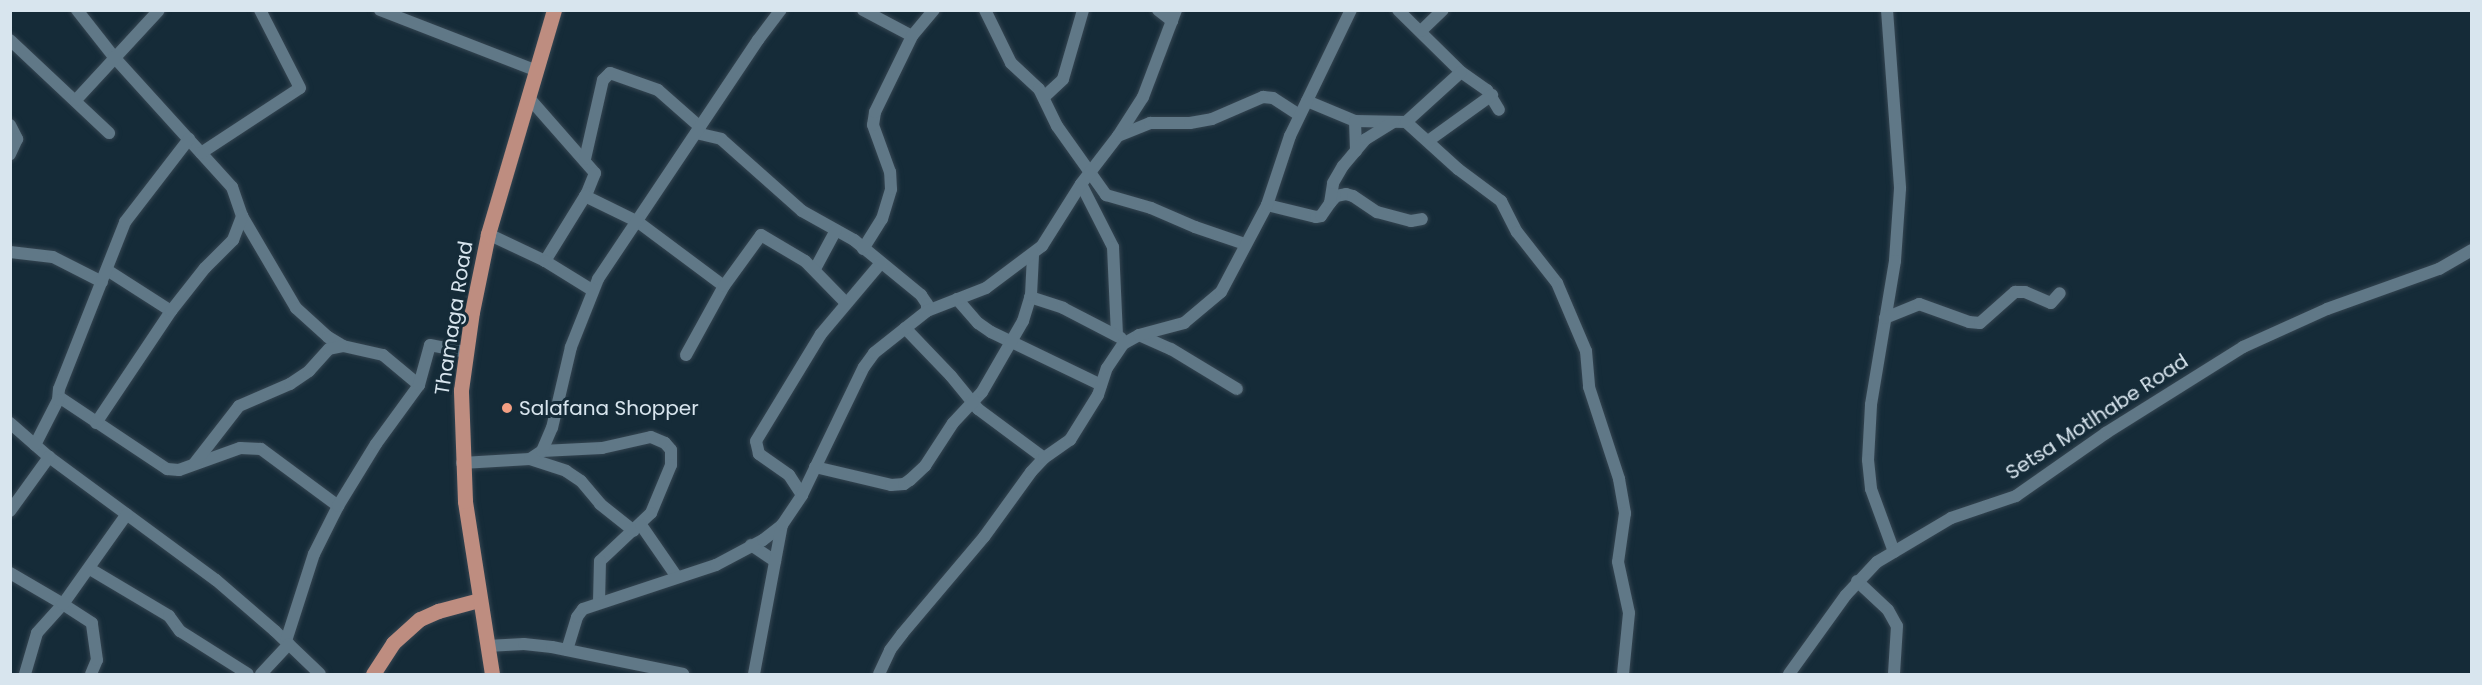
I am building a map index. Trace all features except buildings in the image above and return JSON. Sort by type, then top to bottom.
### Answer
[{"type":"main road","name":"Thamaga Road","points":[[492,675],[467,522],[462,463],[461,390],[488,234],[554,10]]},
{"type":"main road","points":[[373,675],[393,643],[420,619],[438,611],[478,600]]},
{"type":"street","points":[[76,10],[114,57],[234,190],[242,216],[297,308],[318,329],[343,346],[383,355],[419,385]]},
{"type":"street","points":[[76,100],[159,10]]},
{"type":"street","points":[[201,153],[300,88],[260,10]]},
{"type":"street","points":[[380,10],[537,71]]},
{"type":"street","points":[[407,10],[413,24]]},
{"type":"street","points":[[542,451],[552,428],[571,347],[592,290],[758,39],[781,10]]},
{"type":"street","points":[[863,10],[912,36]]},
{"type":"street","points":[[863,249],[882,219],[891,189],[890,172],[878,142],[873,119],[895,66],[912,36],[934,10]]},
{"type":"street","points":[[985,10],[1011,63],[1033,83],[1044,97],[1057,126],[1090,170],[1102,191],[1112,198],[1150,208],[1245,244]]},
{"type":"street","points":[[1044,97],[1063,79],[1083,10]]},
{"type":"street","points":[[754,675],[782,525],[802,495],[864,367],[874,353],[927,311],[986,288],[1033,255],[1050,236],[1090,170],[1118,136],[1150,84],[1174,16],[1158,10]]},
{"type":"street","points":[[879,675],[890,650],[902,634],[984,537],[1044,458],[1070,440],[1101,385],[1110,362],[1128,337],[1184,323],[1213,302],[1227,282],[1267,205],[1299,115],[1351,10]]},
{"type":"street","points":[[1398,10],[1461,72],[1492,95],[1499,110]]},
{"type":"street","points":[[1420,31],[1443,10]]},
{"type":"street","points":[[1887,10],[1900,189],[1894,261],[1871,405],[1868,460],[1871,489],[1894,552]]},
{"type":"street","points":[[10,40],[109,133]]},
{"type":"street","points":[[1330,203],[1336,175],[1371,135],[1400,122],[1461,72]]},
{"type":"street","points":[[585,159],[603,80],[610,73],[658,90],[698,130],[721,139],[796,206],[863,249],[921,296],[927,304],[927,311]]},
{"type":"street","points":[[1428,141],[1492,95]]},
{"type":"street","points":[[1118,136],[1150,123],[1190,123],[1212,119],[1263,97],[1273,98],[1299,115]]},
{"type":"street","points":[[529,98],[596,173],[585,196],[545,261]]},
{"type":"street","points":[[1306,101],[1355,121],[1400,122],[1428,141],[1504,205],[1517,232],[1557,283],[1586,351],[1589,387],[1619,480],[1625,513],[1617,562],[1629,613],[1623,675]]},
{"type":"street","points":[[1355,121],[1356,151]]},
{"type":"street","points":[[10,125],[17,139],[10,154]]},
{"type":"street","points":[[35,445],[59,397],[60,389],[130,212],[189,139]]},
{"type":"street","points":[[1081,184],[1113,247],[1128,337]]},
{"type":"street","points":[[1267,205],[1316,217],[1321,216],[1336,196],[1346,194],[1377,212],[1411,221],[1422,219]]},
{"type":"street","points":[[585,196],[638,222],[724,286]]},
{"type":"street","points":[[96,423],[171,311],[205,268],[233,240],[242,216]]},
{"type":"street","points":[[814,269],[836,230]]},
{"type":"street","points":[[488,234],[545,261],[592,290]]},
{"type":"street","points":[[686,355],[724,286],[761,235],[814,269],[845,302]]},
{"type":"street","name":"Setsa Motlhabe Road","points":[[1789,675],[1857,581],[1877,562],[1951,518],[2016,496],[2106,433],[2243,347],[2327,309],[2439,268],[2472,250]]},
{"type":"street","points":[[10,252],[53,257],[102,282]]},
{"type":"street","points":[[814,467],[891,485],[904,484],[925,466],[952,423],[973,403],[1023,321],[1030,297],[1033,255]]},
{"type":"street","points":[[802,495],[789,475],[759,454],[756,441],[810,350],[845,302],[880,264]]},
{"type":"street","points":[[107,270],[171,311]]},
{"type":"street","points":[[1885,318],[1918,304],[1969,322],[1980,323],[2015,292],[2025,292],[2051,303],[2060,293]]},
{"type":"street","points":[[1030,297],[1063,308],[1128,337],[1171,349],[1237,389]]},
{"type":"street","points":[[957,299],[978,323],[1011,343],[1101,385]]},
{"type":"street","points":[[905,328],[990,420],[1044,458]]},
{"type":"street","points":[[261,675],[288,643],[314,554],[338,506],[376,444],[419,385],[430,345],[466,352]]},
{"type":"street","points":[[194,464],[239,406],[290,384],[309,371],[329,349],[343,346]]},
{"type":"street","points":[[59,397],[168,469],[179,470],[240,448],[261,449],[338,506]]},
{"type":"street","points":[[10,423],[49,457],[216,580],[288,643],[320,675]]},
{"type":"street","points":[[530,459],[542,451],[602,447],[651,437],[665,443],[671,450],[671,465],[654,507],[637,528],[600,561],[599,603]]},
{"type":"street","points":[[10,511],[49,457]]},
{"type":"street","points":[[462,463],[530,459],[566,471],[581,481],[600,504],[637,528],[676,577]]},
{"type":"street","points":[[25,675],[37,633],[90,569],[127,514]]},
{"type":"street","points":[[567,650],[579,612],[599,603],[716,565],[782,525]]},
{"type":"street","points":[[751,545],[775,561]]},
{"type":"street","points":[[90,569],[169,616],[180,631],[248,675]]},
{"type":"street","points":[[10,573],[92,623],[97,660],[91,675]]},
{"type":"street","points":[[1857,581],[1888,610],[1897,626],[1894,675]]},
{"type":"street","points":[[487,646],[524,644],[567,650],[683,675]]},
{"type":"place","name":"Salafana Shopper","points":[[507,408]]}]
